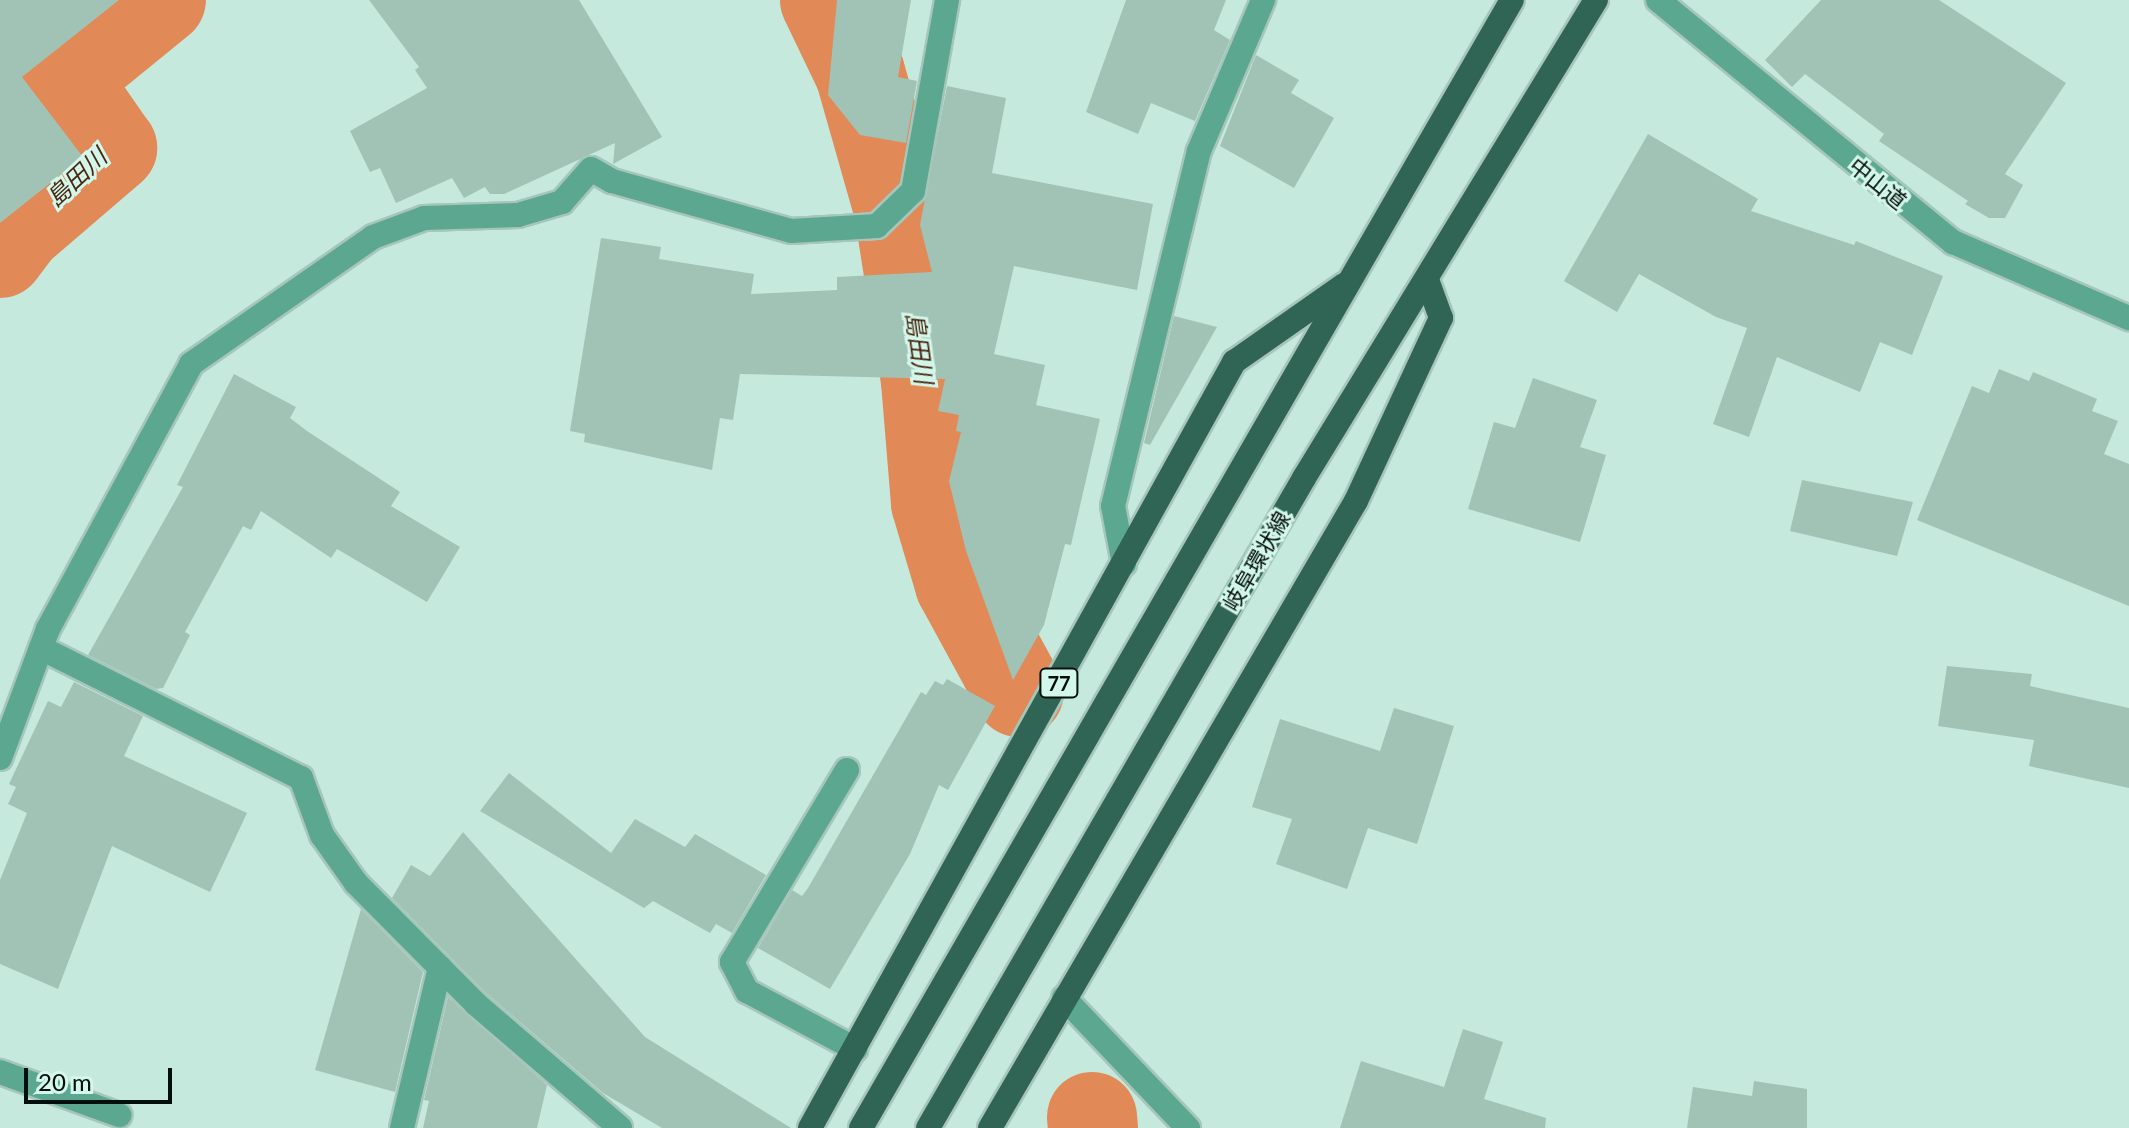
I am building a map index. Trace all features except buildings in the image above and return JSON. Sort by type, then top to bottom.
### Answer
[{"type":"main road","name":"77","points":[[861,1128],[1216,508],[1352,280],[1512,0]]},
{"type":"main road","name":"岐阜環状線","points":[[928,1128],[1304,478],[1428,283],[1596,0]]},
{"type":"main road","name":"77","points":[[810,1128],[1234,362],[1352,280]]},
{"type":"main road","points":[[990,1128],[1356,501],[1441,318],[1428,283]]},
{"type":"street","points":[[0,758],[41,648],[191,364],[373,237],[424,218],[518,215],[562,202],[591,169],[612,181],[791,231],[877,226],[913,191],[947,0]]},
{"type":"street","points":[[1124,564],[1113,506],[1199,151],[1263,0]]},
{"type":"street","name":"中山道","points":[[1658,0],[1953,242],[2129,318]]},
{"type":"street","points":[[41,648],[301,778],[322,835],[356,883],[440,967],[620,1128]]},
{"type":"street","points":[[847,770],[732,962],[747,991],[855,1049]]},
{"type":"street","points":[[402,1128],[440,967]]},
{"type":"street","points":[[1064,998],[1188,1128]]},
{"type":"street","points":[[0,1072],[119,1115]]},
{"type":"waterway","name":"島田川","points":[[0,253],[19,228],[112,148],[64,79],[161,0]]},
{"type":"waterway","name":"島田川","points":[[825,0],[860,73],[899,210],[926,381],[936,503],[960,584],[1019,692]]},
{"type":"waterway","name":"島田川","points":[[1092,1117],[1093,1128]]}]
